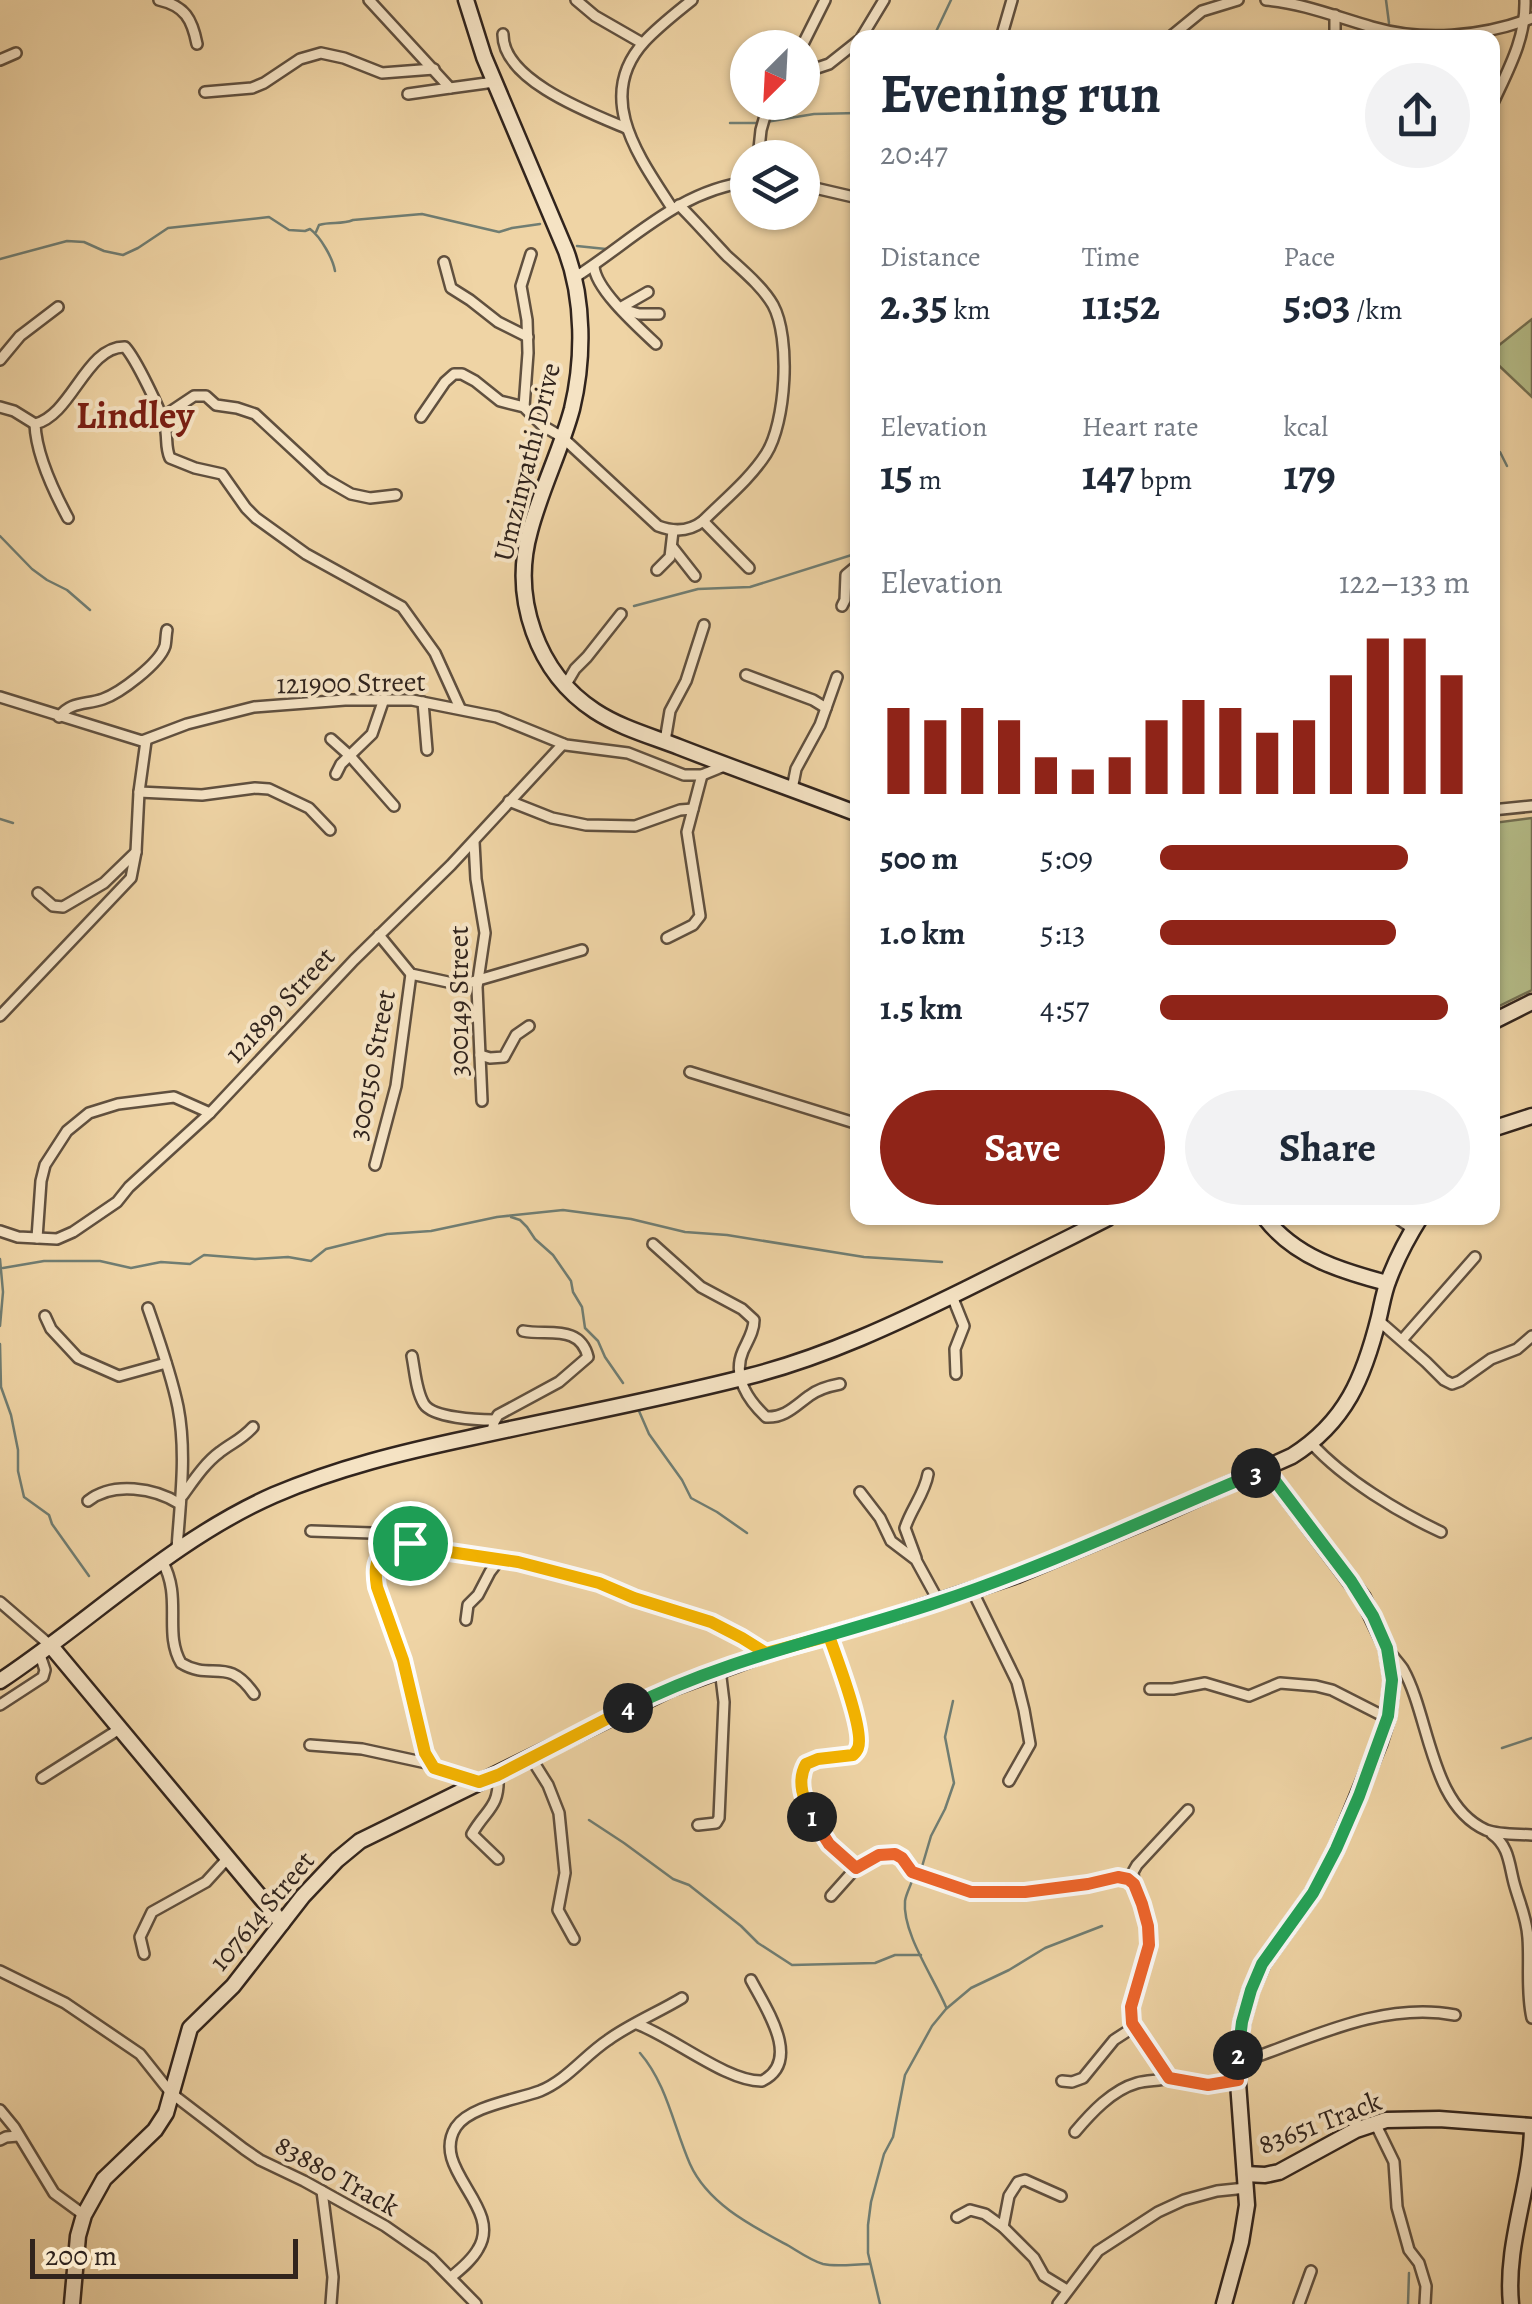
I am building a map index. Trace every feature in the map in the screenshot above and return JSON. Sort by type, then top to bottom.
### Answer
[{"type":"street","points":[[159,0],[176,4],[193,24],[197,44]]},
{"type":"street","name":"Umzinyathi Drive","points":[[466,0],[494,82],[574,278],[579,332],[577,385],[525,552],[528,617],[542,653],[565,686],[606,718],[850,811]]},
{"type":"street","points":[[576,0],[595,16],[642,43]]},
{"type":"street","points":[[421,417],[445,382],[456,373],[475,381],[500,401],[524,408],[562,437],[650,522],[673,531],[692,528],[703,521],[760,463],[778,421],[785,354],[782,328],[767,297],[676,206],[637,153],[622,109],[623,86],[642,43],[692,0]]},
{"type":"street","points":[[810,30],[825,0]]},
{"type":"street","points":[[865,30],[884,0]]},
{"type":"street","points":[[1004,30],[1012,0]]},
{"type":"street","points":[[1179,30],[1202,12],[1238,0]]},
{"type":"street","points":[[1266,0],[1387,30]]},
{"type":"street","points":[[1500,87],[1529,19],[1525,0]]},
{"type":"street","points":[[371,3],[450,88]]},
{"type":"street","points":[[1335,16],[1335,30]]},
{"type":"street","points":[[1490,30],[1529,19]]},
{"type":"street","points":[[1366,25],[1366,30]]},
{"type":"street","points":[[503,34],[507,50],[533,82],[626,128]]},
{"type":"street","points":[[820,67],[850,46]]},
{"type":"street","points":[[0,60],[16,52]]},
{"type":"street","points":[[206,92],[252,88],[300,58],[321,53],[382,74],[434,69]]},
{"type":"street","points":[[408,94],[494,82]]},
{"type":"street","points":[[574,278],[676,206],[710,190],[730,186]]},
{"type":"street","points":[[820,189],[850,196]]},
{"type":"street","points":[[524,408],[528,337],[521,283],[531,254]]},
{"type":"street","points":[[444,262],[451,288],[498,322],[528,337]]},
{"type":"street","points":[[594,266],[594,274],[620,308],[656,344]]},
{"type":"street","points":[[620,308],[648,292]]},
{"type":"street","points":[[0,360],[20,336],[58,307]]},
{"type":"street","points":[[620,308],[639,314],[659,314]]},
{"type":"street","points":[[0,407],[35,424],[48,420],[112,349],[128,349],[161,418],[170,458],[222,474],[256,518],[306,554],[402,608],[435,653],[460,708]]},
{"type":"street","points":[[161,418],[194,396],[206,396],[216,404],[255,414],[325,479],[351,494],[370,498],[396,495]]},
{"type":"street","points":[[35,424],[40,452],[68,518]]},
{"type":"street","points":[[703,521],[749,568]]},
{"type":"street","points":[[657,570],[670,557],[673,531]]},
{"type":"street","points":[[673,548],[695,576]]},
{"type":"street","points":[[842,606],[846,574],[850,571]]},
{"type":"street","points":[[565,686],[620,614]]},
{"type":"street","points":[[664,741],[670,711],[686,681],[704,625]]},
{"type":"street","points":[[59,717],[69,706],[111,695],[149,667],[165,646],[167,630]]},
{"type":"street","points":[[746,675],[826,708]]},
{"type":"street","points":[[792,790],[798,762],[820,725],[837,678]]},
{"type":"street","points":[[0,697],[146,741],[136,852],[126,886],[0,1016]]},
{"type":"street","points":[[336,774],[340,764],[372,734],[384,699]]},
{"type":"street","name":"121900 Street","points":[[146,741],[188,724],[254,707],[384,699],[460,708],[497,717],[563,744],[618,751],[676,773],[702,775]]},
{"type":"street","points":[[423,702],[427,750]]},
{"type":"street","points":[[331,739],[394,806]]},
{"type":"street","name":"121899 Street","points":[[0,1231],[18,1237],[63,1236],[112,1206],[210,1113],[379,935],[474,842],[563,744]]},
{"type":"street","points":[[667,938],[693,925],[700,916],[688,840],[693,808],[702,775],[726,766]]},
{"type":"street","points":[[139,792],[202,794],[269,789],[309,808],[330,830]]},
{"type":"street","points":[[509,801],[552,818],[586,825],[635,826],[693,808]]},
{"type":"street","points":[[1500,809],[1532,806]]},
{"type":"street","name":"300149 Street","points":[[474,842],[485,933],[477,1011],[482,1101]]},
{"type":"street","points":[[38,893],[52,906],[64,907],[101,886],[136,852]]},
{"type":"street","points":[[379,935],[411,974],[456,984],[582,950]]},
{"type":"street","name":"300150 Street","points":[[375,1164],[396,1086],[411,974]]},
{"type":"street","points":[[1500,1018],[1532,1002]]},
{"type":"street","points":[[480,1054],[504,1057],[516,1035],[529,1026]]},
{"type":"street","points":[[690,1072],[850,1122]]},
{"type":"street","points":[[38,1238],[45,1166],[67,1131],[88,1113],[118,1104],[174,1097],[210,1113]]},
{"type":"street","points":[[1500,1126],[1532,1116]]},
{"type":"street","points":[[0,1681],[177,1549],[273,1496],[336,1471],[494,1426],[741,1378],[820,1354],[896,1323],[1094,1225]]},
{"type":"street","points":[[1271,1225],[1309,1255],[1340,1270],[1387,1283]]},
{"type":"street","name":"107614 Street","points":[[72,2304],[78,2236],[84,2215],[104,2179],[155,2130],[166,2114],[190,2028],[233,1986],[325,1872],[360,1841],[642,1701],[766,1653],[939,1602],[1050,1561],[1266,1469],[1312,1444],[1356,1389],[1387,1283],[1416,1225]]},
{"type":"street","points":[[653,1244],[701,1287],[746,1311],[754,1320],[740,1358],[741,1378],[748,1397],[768,1418],[791,1410],[816,1392],[840,1384]]},
{"type":"street","points":[[1402,1340],[1475,1257]]},
{"type":"street","points":[[952,1296],[964,1326],[955,1348],[956,1374]]},
{"type":"street","points":[[148,1308],[179,1420],[182,1478],[177,1549]]},
{"type":"street","points":[[45,1316],[51,1329],[74,1354],[119,1376],[166,1362]]},
{"type":"street","points":[[1378,1320],[1452,1384],[1492,1359],[1517,1349],[1532,1336]]},
{"type":"street","points":[[494,1426],[510,1408],[559,1382],[587,1360],[587,1350],[572,1336],[523,1331]]},
{"type":"street","points":[[412,1356],[428,1410],[494,1426]]},
{"type":"street","points":[[181,1501],[213,1459],[253,1427]]},
{"type":"street","points":[[1312,1444],[1332,1464],[1407,1517],[1440,1532]]},
{"type":"street","points":[[1266,1469],[1363,1598],[1406,1677],[1450,1796],[1506,1850],[1526,1918],[1532,2018]]},
{"type":"street","points":[[928,1474],[905,1528],[916,1560],[939,1602]]},
{"type":"street","points":[[88,1501],[100,1493],[119,1489],[158,1492],[181,1501]]},
{"type":"street","points":[[860,1492],[891,1540],[916,1560]]},
{"type":"street","points":[[312,1530],[386,1534],[443,1551],[500,1559],[599,1583],[711,1622],[766,1653]]},
{"type":"street","points":[[410,1543],[383,1554],[375,1564],[375,1575],[431,1764]]},
{"type":"street","points":[[466,1620],[468,1605],[478,1596],[500,1559]]},
{"type":"street","points":[[162,1562],[172,1582],[175,1644],[181,1663],[191,1668],[234,1672],[254,1694]]},
{"type":"street","points":[[972,1590],[1017,1682],[1024,1710],[1030,1744],[1009,1781]]},
{"type":"street","points":[[0,1602],[121,1728],[282,1923]]},
{"type":"street","points":[[829,1636],[858,1728],[858,1750],[850,1756],[810,1761],[802,1771],[801,1785],[816,1826],[856,1868]]},
{"type":"street","points":[[1224,2304],[1246,2222],[1238,2080],[1242,2022],[1262,1964],[1313,1893],[1359,1796],[1387,1718],[1392,1680],[1387,1648]]},
{"type":"street","points":[[0,1705],[43,1678],[46,1650]]},
{"type":"street","points":[[698,1825],[716,1823],[720,1818],[724,1702],[720,1669]]},
{"type":"street","points":[[1150,1689],[1205,1683],[1249,1696],[1280,1683],[1316,1686],[1387,1718]]},
{"type":"street","points":[[42,1778],[121,1728]]},
{"type":"street","points":[[310,1745],[369,1750],[431,1764],[445,1773],[479,1782]]},
{"type":"street","points":[[531,1758],[548,1785],[559,1814],[565,1873],[558,1910],[574,1939]]},
{"type":"street","points":[[498,1775],[495,1804],[472,1834],[498,1859]]},
{"type":"street","points":[[1169,2078],[1134,2028],[1131,2007],[1149,1945],[1148,1926],[1132,1872],[1188,1810]]},
{"type":"street","points":[[1490,1832],[1532,1835]]},
{"type":"street","points":[[830,1896],[856,1868],[879,1855],[895,1854],[912,1872],[971,1892],[1025,1892],[1118,1877],[1134,1884]]},
{"type":"street","points":[[144,1954],[140,1937],[152,1912],[206,1882],[227,1859]]},
{"type":"street","name":"83880 Track","points":[[1,1969],[65,2003],[140,2054],[172,2093],[260,2160],[385,2226],[431,2258],[476,2304]]},
{"type":"street","points":[[637,2024],[728,2071],[762,2081],[776,2071],[782,2053],[768,2012],[751,1980]]},
{"type":"street","points":[[451,2277],[479,2248],[483,2228],[450,2152],[450,2139],[457,2125],[474,2112],[553,2084],[608,2039],[682,1998]]},
{"type":"street","points":[[1238,2060],[1374,2016],[1422,2010],[1455,2014]]},
{"type":"street","points":[[1062,2081],[1083,2078],[1114,2040],[1134,2028]]},
{"type":"street","points":[[1075,2132],[1090,2114],[1120,2091],[1138,2083],[1169,2078],[1208,2085],[1238,2080]]},
{"type":"street","points":[[0,2110],[57,2197],[84,2215]]},
{"type":"street","name":"83651 Track","points":[[1245,2181],[1279,2172],[1356,2130],[1395,2118],[1532,2127]]},
{"type":"street","points":[[1375,2123],[1394,2162],[1397,2207],[1409,2250],[1419,2263],[1426,2286],[1425,2304]]},
{"type":"street","points":[[1511,2304],[1510,2274],[1523,2228],[1532,2127]]},
{"type":"street","points":[[0,2140],[18,2136]]},
{"type":"street","points":[[1003,2227],[1010,2196],[1018,2182],[1025,2180],[1061,2196]]},
{"type":"street","points":[[1058,2304],[1098,2252],[1158,2212],[1245,2181]]},
{"type":"street","points":[[322,2191],[334,2284],[332,2304]]},
{"type":"street","points":[[956,2217],[975,2210],[1003,2227],[1034,2258],[1044,2276],[1067,2290]]},
{"type":"street","points":[[1299,2304],[1311,2272]]},
{"type":"green space","points":[[1532,319],[1532,397],[1500,367],[1500,344]]},
{"type":"green space","points":[[1532,818],[1532,990],[1500,1006],[1500,822]]},
{"type":"waterway","points":[[937,30],[951,0]]},
{"type":"waterway","points":[[1386,0],[1389,23]]},
{"type":"waterway","points":[[766,122],[850,113]]},
{"type":"waterway","points":[[730,123],[758,123]]},
{"type":"waterway","points":[[316,232],[323,224],[422,214],[499,232],[540,224]]},
{"type":"waterway","points":[[0,259],[67,241],[84,242],[123,255],[168,228],[269,217],[289,230],[310,229],[326,248],[335,271]]},
{"type":"waterway","points":[[577,246],[606,249]]},
{"type":"waterway","points":[[1500,452],[1507,466]]},
{"type":"waterway","points":[[0,536],[32,569],[67,590],[90,610]]},
{"type":"waterway","points":[[634,606],[698,589],[750,587],[850,556]]},
{"type":"waterway","points":[[0,819],[13,823]]},
{"type":"waterway","points":[[3,1268],[44,1261],[100,1261],[131,1268],[161,1262],[190,1264],[204,1255],[311,1261],[326,1249],[387,1234],[563,1210],[864,1257],[942,1262]]},
{"type":"waterway","points":[[511,1217],[527,1227],[571,1281],[582,1307],[585,1328],[598,1341],[623,1383]]},
{"type":"waterway","points":[[0,1259],[0,1326]]},
{"type":"waterway","points":[[0,1344],[1,1387],[11,1415],[24,1497],[49,1515],[89,1576]]},
{"type":"waterway","points":[[639,1411],[649,1434],[691,1498],[747,1533]]},
{"type":"waterway","points":[[921,1870],[954,1783],[945,1737],[953,1701]]},
{"type":"waterway","points":[[1502,1748],[1532,1738]]},
{"type":"waterway","points":[[589,1820],[673,1879],[689,1885],[758,1943],[792,1965],[875,1963],[895,1955],[921,1955]]},
{"type":"waterway","points":[[913,1878],[905,1901],[908,1927],[946,2007]]},
{"type":"waterway","points":[[880,2304],[868,2253],[871,2202],[884,2154],[893,2137],[905,2075],[932,2026],[971,1988],[1045,1948],[1102,1926]]},
{"type":"waterway","points":[[640,2053],[663,2092],[690,2164],[719,2202],[746,2222],[819,2263],[869,2264]]},
{"type":"waterway","points":[[1408,2304],[1409,2273]]},
{"type":"district","name":"Lindley","points":[[135,415]]},
{"type":"route","points":[[410,1543],[392,1548],[377,1559],[377,1587],[403,1660],[428,1760],[439,1771],[479,1782],[672,1688],[766,1653],[1017,1575],[1266,1469],[1373,1616],[1391,1667],[1388,1716],[1336,1849],[1313,1893],[1262,1964],[1251,1990],[1242,2022],[1238,2080],[1208,2085],[1187,2082],[1166,2075],[1132,2023],[1131,2007],[1149,1945],[1142,1904],[1128,1879],[1118,1877],[1025,1892],[971,1892],[912,1872],[895,1854],[879,1855],[856,1868],[829,1844],[809,1811],[801,1785],[802,1771],[810,1761],[853,1755],[859,1739],[829,1636],[766,1653],[711,1622],[599,1583],[518,1562],[410,1543]]}]
